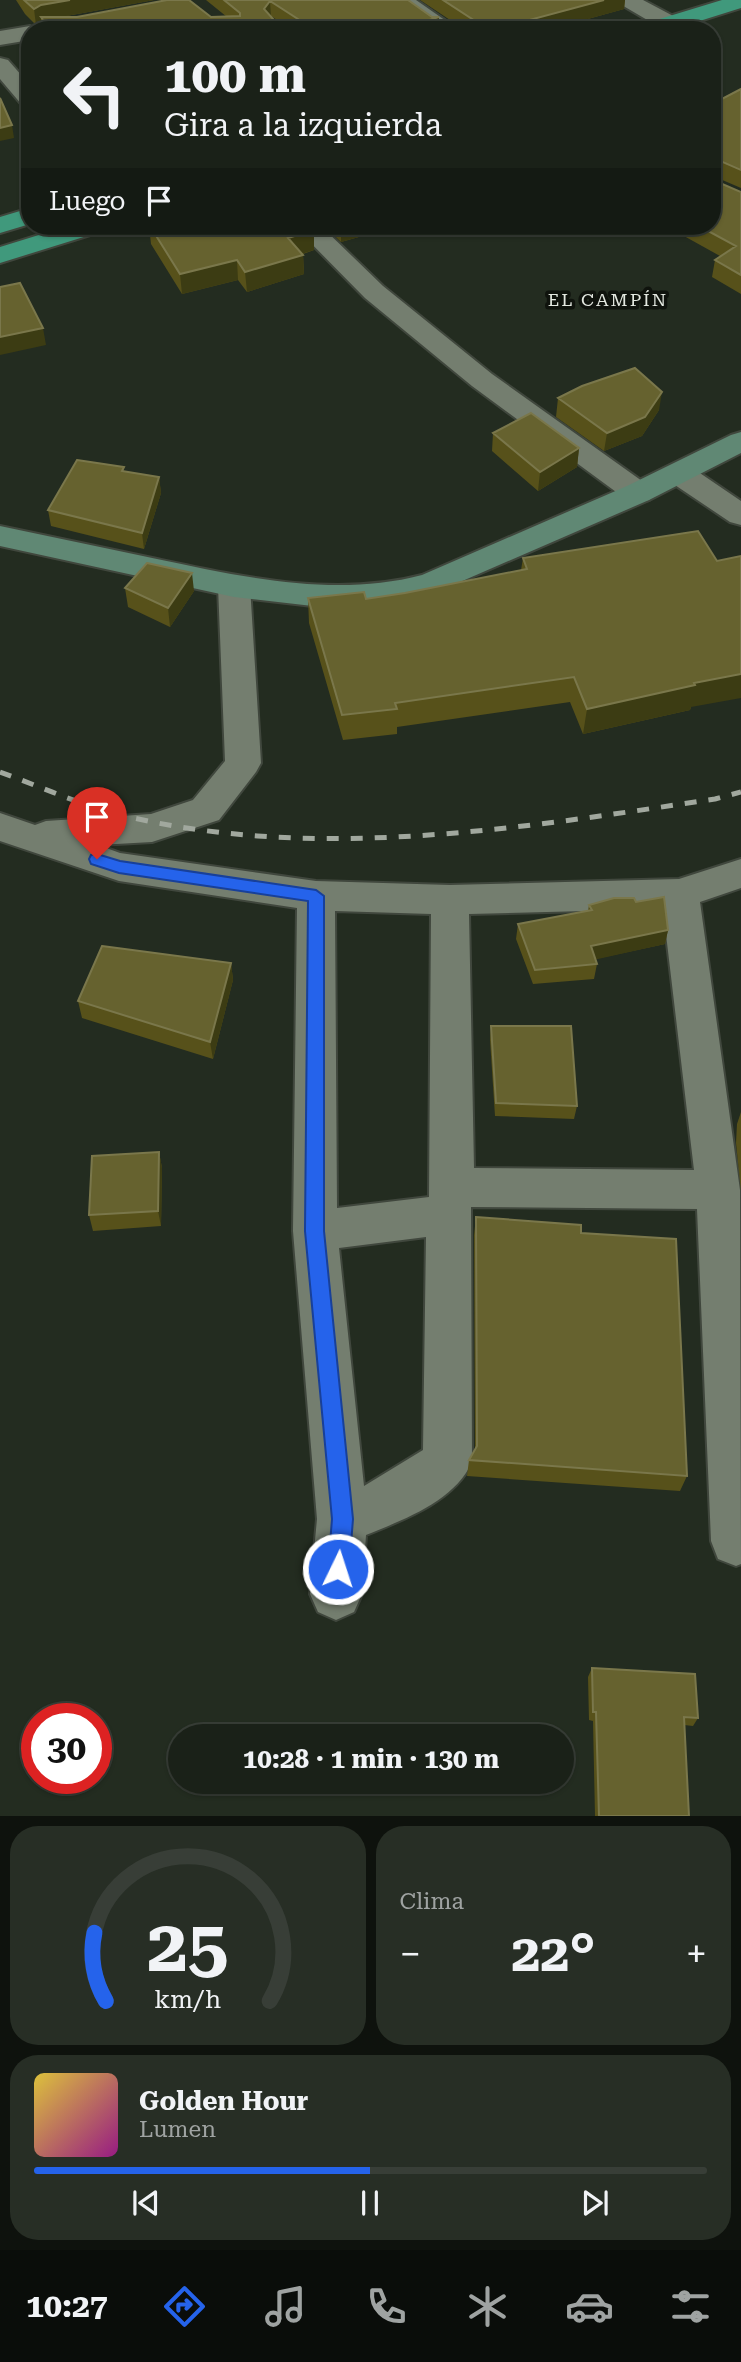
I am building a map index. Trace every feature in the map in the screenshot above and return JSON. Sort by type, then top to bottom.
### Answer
[{"type":"highway","points":[[676,21],[741,1]]},
{"type":"highway","points":[[0,225],[21,219]]},
{"type":"highway","points":[[0,255],[65,235]]},
{"type":"main road","points":[[0,536],[234,586],[330,597],[397,592],[433,582],[638,493],[741,441]]},
{"type":"street","points":[[401,0],[434,21]]},
{"type":"street","points":[[627,0],[665,21]]},
{"type":"street","points":[[0,38],[21,34]]},
{"type":"street","points":[[5,78],[21,92]]},
{"type":"street","points":[[316,235],[374,292],[482,380],[638,493]]},
{"type":"street","points":[[680,474],[741,515]]},
{"type":"street","points":[[14,831],[152,828],[206,810],[243,763],[234,586]]},
{"type":"street","points":[[14,831],[119,867],[316,896],[450,900],[680,894],[741,873]]},
{"type":"street","points":[[680,894],[719,1189],[736,1541]]},
{"type":"street","points":[[316,896],[314,1231],[342,1519],[337,1594]]},
{"type":"street","points":[[342,1519],[378,1507],[397,1497],[447,1462],[450,900]]},
{"type":"street","points":[[314,1231],[450,1200],[719,1189]]},
{"type":"building","points":[[24,0],[70,0],[41,5],[34,9]]},
{"type":"building","points":[[167,0],[189,0],[211,17],[240,16],[240,13],[224,0],[408,0],[432,17],[439,17],[426,21],[301,21],[270,1],[264,9],[275,21],[44,21],[41,17],[77,17]]},
{"type":"building","points":[[443,0],[604,0],[526,21],[475,21]]},
{"type":"building","points":[[741,89],[741,170],[721,161],[721,99]]},
{"type":"building","points":[[0,98],[12,125],[0,128]]},
{"type":"building","points":[[721,183],[741,192],[741,275],[715,260],[736,246],[716,235],[721,235]]},
{"type":"building","points":[[156,235],[298,235],[288,238],[303,255],[245,272],[237,260],[180,274]]},
{"type":"building","points":[[20,283],[43,328],[0,337],[0,287]]},
{"type":"building","points":[[635,368],[662,392],[645,417],[607,433],[558,398],[582,386]]},
{"type":"building","points":[[531,413],[579,448],[540,472],[493,433]]},
{"type":"building","points":[[77,460],[124,467],[122,471],[159,477],[142,533],[48,510]]},
{"type":"building","points":[[698,531],[717,561],[741,556],[741,674],[587,709],[574,677],[395,703],[397,709],[342,715],[308,598],[364,592],[366,599],[405,593],[527,569],[523,558]]},
{"type":"building","points":[[147,563],[192,573],[168,608],[125,588]]},
{"type":"building","points":[[664,897],[668,930],[591,946],[597,964],[535,970],[518,924],[592,910],[589,905],[614,898],[634,898],[636,902]]},
{"type":"building","points":[[102,946],[231,963],[210,1042],[78,1001]]},
{"type":"building","points":[[491,1026],[571,1026],[577,1106],[496,1103]]},
{"type":"building","points":[[159,1152],[158,1211],[89,1215],[92,1156]]},
{"type":"building","points":[[476,1217],[581,1225],[581,1233],[676,1239],[687,1476],[469,1460],[477,1446]]},
{"type":"building","points":[[592,1668],[695,1674],[698,1718],[684,1717],[689,1816],[599,1816]]},
{"type":"railway","points":[[0,772],[78,802],[125,816],[198,830],[272,837],[420,836],[494,829],[715,799],[741,792]]},
{"type":"district","name":"EL CAMPÍN","points":[[608,299]]},
{"type":"route","points":[[97,859],[119,867],[316,896],[314,1231],[342,1519],[338,1569]]}]
